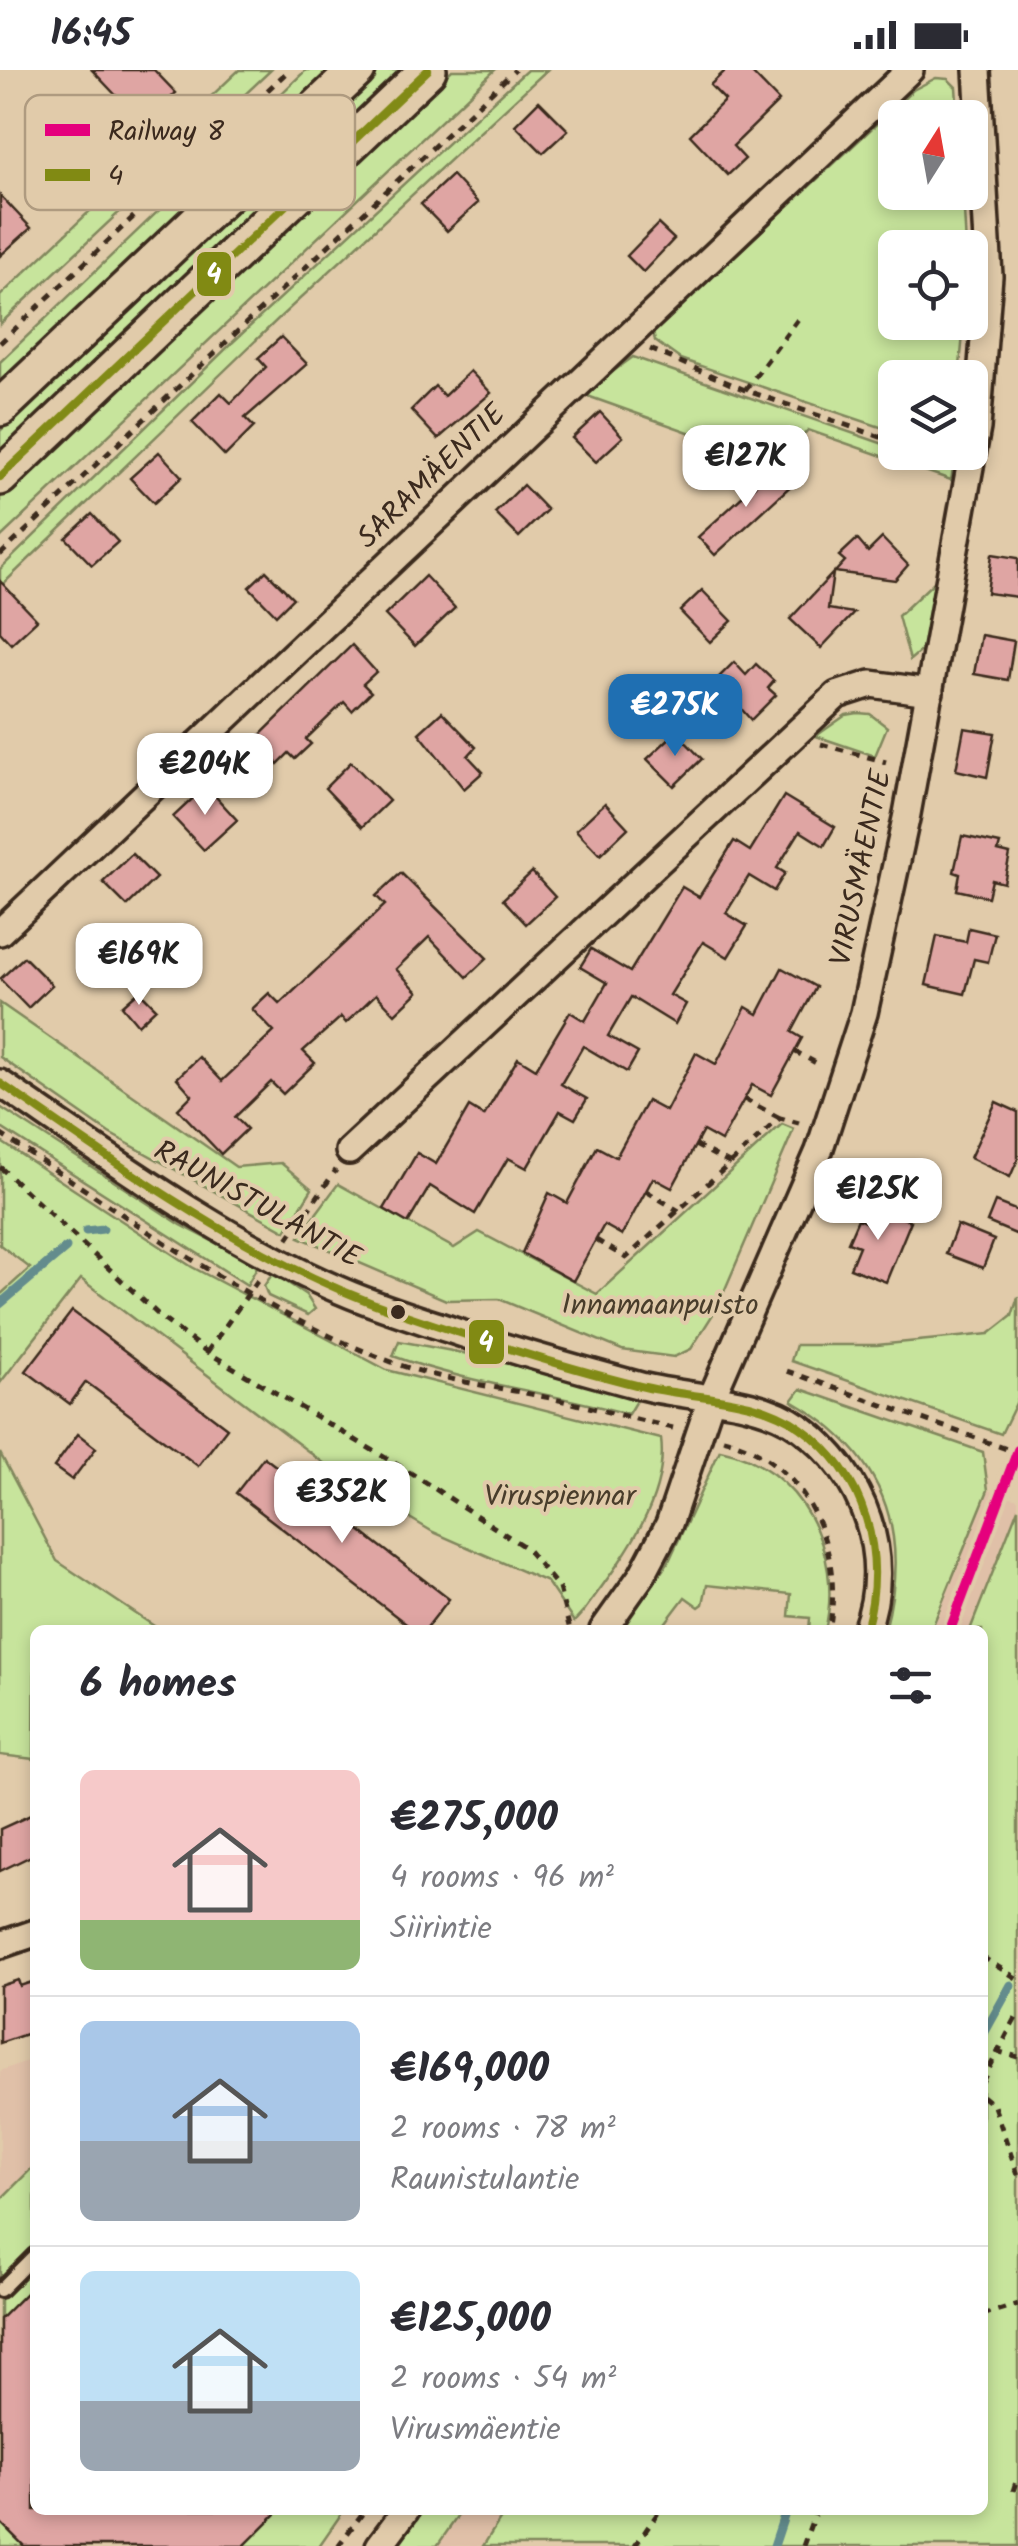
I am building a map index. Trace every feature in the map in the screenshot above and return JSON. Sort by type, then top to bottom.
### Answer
[{"type":"main road","points":[[331,95],[357,70]]},
{"type":"main road","points":[[355,139],[428,70]]},
{"type":"main road","points":[[0,408],[209,210]]},
{"type":"main road","points":[[0,477],[281,210]]},
{"type":"street","name":"SARAMÄENTIE","points":[[0,932],[910,70]]},
{"type":"street","name":"VIRUSMÄENTIE","points":[[607,1625],[642,1575],[669,1524],[711,1399],[819,1150],[864,1013],[930,692],[977,428],[987,342],[988,211],[978,70]]},
{"type":"street","points":[[349,1151],[837,696],[860,685],[890,683],[930,692]]},
{"type":"street","name":"RAUNISTULANTIE","points":[[0,1083],[130,1172],[349,1294],[456,1332],[644,1387],[711,1399],[792,1422],[823,1447],[848,1480],[869,1519],[878,1571],[867,1625]]},
{"type":"street","points":[[0,1945],[30,1936]]},
{"type":"street","points":[[378,2546],[402,2515]]},
{"type":"lane","points":[[0,2290],[30,2260]]},
{"type":"path","points":[[263,95],[289,70]]},
{"type":"path","points":[[0,555],[516,70]]},
{"type":"path","points":[[0,343],[141,210]]},
{"type":"path","points":[[745,390],[798,320]]},
{"type":"path","points":[[626,336],[745,390],[878,436]]},
{"type":"path","points":[[793,736],[886,762]]},
{"type":"path","points":[[794,1051],[813,1061]]},
{"type":"path","points":[[744,1099],[780,1118],[802,1124]]},
{"type":"path","points":[[596,1240],[626,1258],[780,1118]]},
{"type":"path","points":[[695,1146],[731,1164]]},
{"type":"path","points":[[288,1239],[349,1151]]},
{"type":"path","points":[[0,1168],[164,1320],[206,1352],[406,1470],[526,1548],[559,1588],[569,1625]]},
{"type":"path","points":[[646,1191],[679,1211]]},
{"type":"path","points":[[206,1352],[266,1269]]},
{"type":"path","points":[[787,1371],[1018,1453]]},
{"type":"path","points":[[726,1440],[770,1462],[818,1519],[831,1558],[835,1588],[830,1625]]},
{"type":"path","points":[[988,1961],[1018,1979]]},
{"type":"path","points":[[988,2068],[1018,2014]]},
{"type":"path","points":[[996,2051],[1018,2057]]},
{"type":"path","points":[[988,2101],[994,2106],[1018,2175]]},
{"type":"path","points":[[988,2312],[1018,2304]]},
{"type":"path","points":[[1014,2491],[1018,2476]]},
{"type":"path","points":[[338,2546],[361,2515]]},
{"type":"path","points":[[635,2546],[657,2515]]},
{"type":"path","points":[[803,2546],[814,2515]]},
{"type":"shaded area","points":[[988,1490],[1018,1499],[1018,1508],[972,1625],[933,1625]]},
{"type":"shaded area","points":[[30,2060],[30,2170],[0,2200],[0,2071]]},
{"type":"shaded area","points":[[459,2515],[503,2515],[483,2546],[437,2546]]},
{"type":"green space","points":[[239,70],[271,70],[244,95],[213,95]]},
{"type":"green space","points":[[306,70],[334,70],[307,95],[280,95]]},
{"type":"green space","points":[[380,70],[402,70],[355,115],[354,95]]},
{"type":"green space","points":[[452,70],[495,70],[355,202],[355,161]]},
{"type":"green space","points":[[527,70],[547,70],[277,320],[0,587],[0,569],[233,342]]},
{"type":"green space","points":[[936,78],[948,79],[956,87],[957,100],[902,100]]},
{"type":"green space","points":[[878,123],[878,210],[964,210],[965,230],[878,230],[878,340],[962,340],[961,360],[878,360],[878,426],[680,359],[655,341],[653,332]]},
{"type":"green space","points":[[91,210],[122,210],[0,324],[0,296]]},
{"type":"green space","points":[[159,210],[186,210],[0,385],[0,362]]},
{"type":"green space","points":[[233,210],[254,210],[0,451],[0,431]]},
{"type":"green space","points":[[303,210],[347,210],[0,538],[0,494]]},
{"type":"green space","points":[[633,357],[878,442],[878,454],[808,430],[778,464],[582,394]]},
{"type":"green space","points":[[922,470],[953,470],[951,480]]},
{"type":"green space","points":[[935,581],[925,647],[910,660],[898,616]]},
{"type":"green space","points":[[870,714],[887,727],[875,756],[816,736],[846,715]]},
{"type":"green space","points":[[0,1003],[236,1167],[281,1163],[312,1189],[286,1231],[109,1133],[0,1057]]},
{"type":"green space","points":[[0,1107],[181,1225],[258,1265],[247,1285],[0,1127]]},
{"type":"green space","name":"Innamaanpuisto","points":[[782,1124],[794,1129],[717,1308],[691,1349],[674,1357],[622,1350],[499,1299],[446,1300],[299,1237],[338,1184],[454,1248],[479,1232],[597,1294]]},
{"type":"green space","name":"Viruspiennar","points":[[0,1141],[192,1267],[387,1370],[661,1439],[661,1463],[649,1509],[625,1553],[584,1611],[574,1622],[547,1582],[433,1532],[346,1480],[81,1279],[0,1383],[0,1295],[30,1268],[0,1245]]},
{"type":"green space","points":[[273,1273],[306,1295],[315,1309],[308,1315],[268,1296],[264,1286]]},
{"type":"green space","points":[[1018,1297],[1018,1399],[1001,1434],[791,1361],[796,1345],[877,1345],[989,1334],[1012,1316]]},
{"type":"green space","points":[[399,1341],[484,1357],[637,1399],[628,1414],[451,1374],[393,1356]]},
{"type":"green space","points":[[801,1389],[983,1452],[988,1490],[933,1625],[886,1625],[895,1559],[883,1498],[869,1470],[849,1445],[792,1401]]},
{"type":"green space","points":[[720,1450],[749,1459],[773,1474],[810,1517],[828,1572],[826,1625],[809,1625],[810,1618],[789,1616],[791,1594],[707,1585],[703,1604],[699,1607],[685,1597],[664,1625],[625,1625],[669,1561]]},
{"type":"green space","points":[[0,1453],[57,1561],[153,1625],[30,1625],[30,1759],[0,1755]]},
{"type":"green space","points":[[1018,1508],[1018,2546],[483,2546],[503,2515],[988,2515],[988,1625],[972,1625]]},
{"type":"green space","points":[[30,2170],[30,2515],[341,2515],[319,2546],[0,2546],[0,2200]]},
{"type":"green space","points":[[420,2515],[459,2515],[437,2546],[398,2546]]},
{"type":"building","points":[[92,70],[154,70],[176,93],[174,95],[116,95]]},
{"type":"building","points":[[726,70],[749,70],[779,101],[733,146],[745,159],[728,175],[690,135],[725,100],[710,85]]},
{"type":"building","points":[[539,101],[568,130],[543,153],[515,125]]},
{"type":"building","points":[[452,175],[478,203],[447,231],[421,204]]},
{"type":"building","points":[[0,195],[31,228],[0,256]]},
{"type":"building","points":[[658,224],[674,239],[643,272],[627,256]]},
{"type":"building","points":[[281,337],[307,364],[245,418],[254,427],[225,456],[192,422],[221,393],[231,403],[266,367],[258,358]]},
{"type":"building","points":[[470,371],[491,393],[438,439],[411,410],[435,386],[444,396]]},
{"type":"building","points":[[600,412],[623,437],[596,462],[572,438]]},
{"type":"building","points":[[159,452],[182,477],[154,503],[130,478]]},
{"type":"building","points":[[778,464],[795,482],[715,555],[698,537]]},
{"type":"building","points":[[523,485],[547,510],[519,537],[495,513]]},
{"type":"building","points":[[92,514],[118,542],[92,565],[66,538]]},
{"type":"building","points":[[882,538],[908,565],[895,580],[835,572],[845,561],[839,556],[857,539],[868,552]]},
{"type":"building","points":[[992,554],[1018,558],[1018,597],[987,593]]},
{"type":"building","points":[[266,571],[293,598],[276,615],[249,587]]},
{"type":"building","points":[[833,573],[828,609],[854,613],[821,648],[790,619]]},
{"type":"building","points":[[425,576],[455,608],[415,646],[385,615]]},
{"type":"building","points":[[0,581],[37,620],[11,644],[0,632]]},
{"type":"building","points":[[702,590],[732,621],[710,642],[680,611]]},
{"type":"building","points":[[981,635],[1014,641],[1008,680],[974,674]]},
{"type":"building","points":[[352,645],[376,672],[363,684],[371,692],[352,711],[344,702],[306,739],[311,744],[295,759],[289,753],[278,764],[255,740]]},
{"type":"building","points":[[734,662],[746,675],[756,664],[774,681],[768,688],[776,695],[751,720],[716,680]]},
{"type":"building","points":[[442,712],[476,747],[468,756],[483,772],[464,789],[419,733]]},
{"type":"building","points":[[964,728],[995,733],[987,777],[956,770]]},
{"type":"building","points":[[676,732],[702,759],[674,786],[647,759]]},
{"type":"building","points":[[351,762],[389,801],[362,827],[325,788]]},
{"type":"building","points":[[206,786],[237,820],[204,850],[173,817]]},
{"type":"building","points":[[784,796],[835,827],[824,846],[800,831],[777,868],[785,873],[774,891],[749,876],[726,913],[747,926],[728,957],[703,942],[670,995],[686,1004],[675,1024],[631,997],[608,1036],[638,1053],[627,1072],[583,1046],[561,1084],[587,1099],[575,1119],[560,1111],[527,1168],[508,1158],[475,1214],[430,1186],[408,1223],[384,1209],[417,1153],[436,1164],[469,1107],[484,1116],[518,1058],[536,1069],[570,1012],[585,1021],[607,983],[580,967],[591,949],[630,972],[682,887],[699,897],[734,841],[750,851]]},
{"type":"building","points":[[605,803],[628,828],[600,855],[576,830]]},
{"type":"building","points":[[962,836],[1000,844],[998,851],[1010,854],[1004,883],[992,880],[988,897],[957,890],[960,874],[954,872]]},
{"type":"building","points":[[132,854],[156,878],[127,906],[103,882]]},
{"type":"building","points":[[532,872],[555,897],[526,924],[503,899]]},
{"type":"building","points":[[401,873],[487,958],[467,977],[429,937],[396,969],[418,992],[395,1014],[376,994],[346,1023],[341,1017],[303,1051],[315,1063],[283,1094],[271,1082],[235,1117],[247,1129],[221,1154],[178,1109],[192,1095],[177,1078],[199,1057],[222,1081],[274,1032],[252,1009],[269,993],[280,1004],[385,905],[376,896]]},
{"type":"building","points":[[969,928],[995,934],[988,962],[974,959],[965,994],[926,985],[937,936],[966,942]]},
{"type":"building","points":[[24,957],[52,985],[28,1008],[0,979]]},
{"type":"building","points":[[782,968],[816,987],[792,1032],[802,1038],[771,1095],[752,1085],[721,1141],[703,1131],[672,1188],[653,1178],[622,1235],[604,1225],[573,1281],[522,1253],[549,1193],[567,1203],[597,1147],[616,1157],[647,1101],[666,1111],[696,1053],[716,1064],[746,1007],[758,1014]]},
{"type":"building","points":[[139,991],[156,1008],[138,1025],[122,1006]]},
{"type":"building","points":[[996,1102],[1018,1112],[1018,1159],[1010,1177],[970,1158]]},
{"type":"building","points":[[995,1202],[1018,1211],[1018,1235],[987,1222]]},
{"type":"building","points":[[871,1206],[911,1221],[886,1282],[850,1268],[859,1246],[848,1242],[858,1219],[865,1222]]},
{"type":"building","points":[[957,1225],[994,1240],[983,1268],[946,1254]]},
{"type":"building","points":[[72,1311],[227,1428],[198,1466],[86,1382],[70,1404],[26,1371]]},
{"type":"building","points":[[78,1434],[96,1448],[72,1480],[54,1467]]},
{"type":"building","points":[[264,1457],[449,1599],[429,1625],[408,1625],[236,1493]]},
{"type":"building","points":[[30,1815],[30,1856],[0,1871],[0,1829]]},
{"type":"building","points":[[18,1980],[20,1986],[30,1983],[30,2033],[0,2043],[0,1986]]},
{"type":"building","points":[[30,2289],[30,2515],[275,2515],[244,2546],[24,2546],[0,2522],[0,2319]]},
{"type":"waterway","points":[[86,1231],[103,1229]]},
{"type":"waterway","points":[[0,1304],[66,1248]]},
{"type":"waterway","points":[[988,2026],[1011,1985]]},
{"type":"waterway","points":[[774,2546],[784,2515]]},
{"type":"rail line","name":"8","points":[[952,1625],[1018,1450]]},
{"type":"transit line","name":"4","points":[[355,139],[428,70]]},
{"type":"transit line","name":"4","points":[[0,477],[281,210]]},
{"type":"transit line","name":"4","points":[[0,1083],[192,1212],[293,1268],[346,1292],[549,1361],[640,1386],[764,1409],[801,1428],[842,1469],[866,1518],[874,1573],[867,1625]]}]
